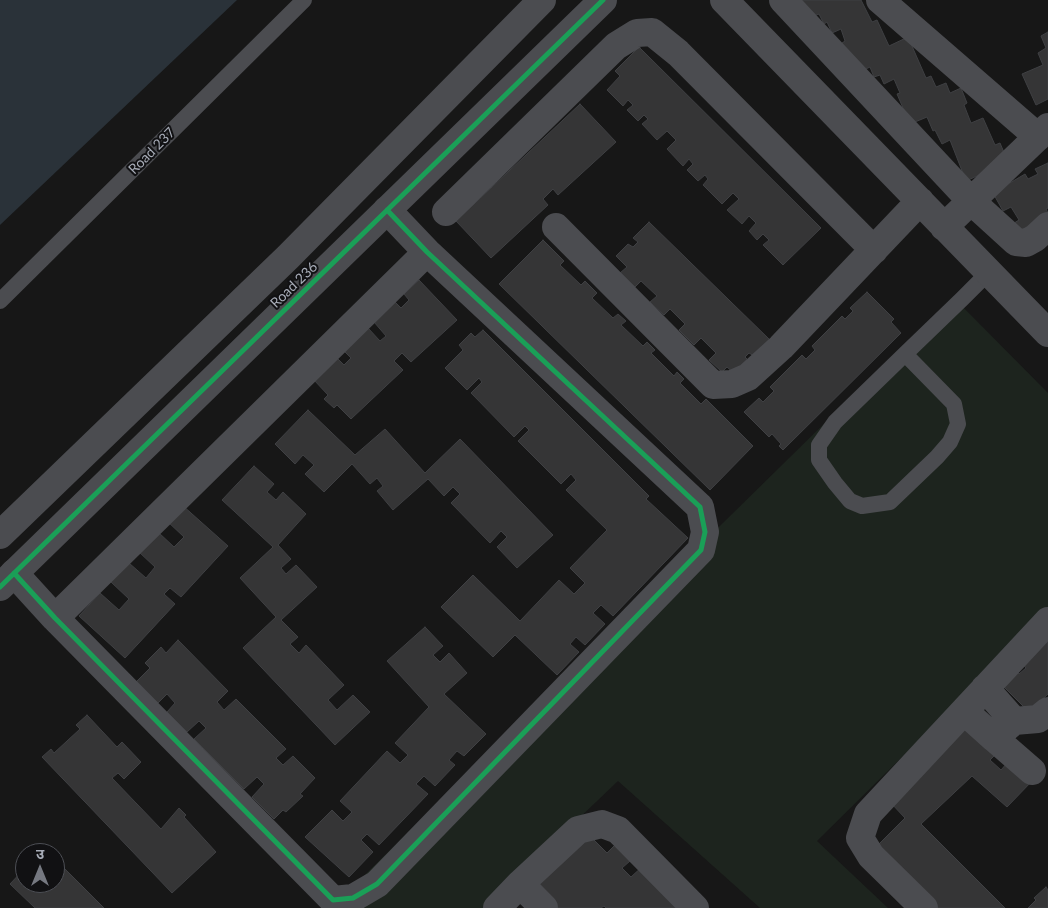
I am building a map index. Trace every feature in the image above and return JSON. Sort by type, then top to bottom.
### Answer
[{"type":"street","points":[[0,535],[288,257],[542,0]]},
{"type":"street","name":"Road 236","points":[[7,580],[603,0]]},
{"type":"street","points":[[724,0],[1048,333]]},
{"type":"street","points":[[783,0],[971,201],[1016,242],[1026,243],[1035,238],[1048,226]]},
{"type":"street","points":[[880,0],[1043,132],[944,227]]},
{"type":"street","points":[[446,212],[616,46],[637,33],[652,32],[678,54],[874,250]]},
{"type":"street","points":[[556,227],[713,385],[732,384],[748,377],[781,347],[920,201]]},
{"type":"street","points":[[7,580],[55,618],[333,900],[353,898],[377,884],[701,550],[705,532],[700,507],[427,252],[387,210]]},
{"type":"street","points":[[55,618],[427,252]]},
{"type":"street","points":[[924,908],[871,856],[860,838],[868,814],[1048,621]]},
{"type":"street","points":[[985,688],[1014,721]]},
{"type":"street","points":[[994,738],[1014,721],[1038,719],[1048,710]]},
{"type":"street","points":[[964,711],[1032,771]]},
{"type":"street","points":[[497,908],[578,830],[602,824],[618,830],[695,908]]},
{"type":"street","points":[[520,884],[544,908]]},
{"type":"lane","name":"Road 237","points":[[0,301],[304,0]]},
{"type":"lane","points":[[905,354],[954,404],[958,424],[950,442],[937,457],[890,502],[862,506],[850,501],[835,483],[819,460],[819,446],[835,422],[989,272]]},
{"type":"shaded area","points":[[0,0],[237,0],[0,225]]},
{"type":"shaded area","points":[[953,297],[1048,393],[1048,613],[817,841],[888,908],[760,908],[618,781],[485,908],[331,908]]},
{"type":"building","points":[[795,0],[861,0],[872,22],[877,20],[889,46],[908,37],[926,78],[931,76],[936,87],[946,83],[950,93],[961,88],[967,103],[964,105],[971,123],[983,118],[995,145],[1000,143],[1008,162],[966,181],[950,140],[942,144],[935,130],[933,131],[927,117],[910,124],[897,94],[900,93],[894,79],[884,84],[880,75],[874,77],[870,67],[855,74],[842,43],[845,41],[841,29],[832,33],[827,22],[824,24],[819,14],[804,20]]},
{"type":"building","points":[[1048,32],[1048,99],[1036,105],[1022,74],[1043,65],[1038,53],[1046,48],[1041,36]]},
{"type":"building","points":[[639,47],[821,228],[783,265],[763,245],[769,240],[763,234],[757,240],[749,231],[756,223],[749,216],[742,224],[727,210],[739,199],[733,193],[722,204],[703,185],[708,179],[705,175],[698,181],[687,170],[693,164],[689,159],[683,166],[667,149],[676,140],[667,131],[657,140],[642,124],[648,119],[644,115],[638,121],[627,110],[633,105],[628,100],[623,106],[607,90],[620,76],[615,71]]},
{"type":"building","points":[[580,104],[616,142],[558,195],[553,189],[543,199],[548,205],[491,258],[456,221]]},
{"type":"building","points":[[1048,163],[1048,208],[1046,209],[1048,213],[1017,235],[1011,225],[1019,220],[1011,207],[1003,211],[993,193],[1025,174],[1028,179],[1038,174],[1035,169]]},
{"type":"building","points":[[649,222],[770,340],[754,356],[749,353],[745,357],[749,361],[736,375],[727,367],[722,372],[709,360],[716,353],[701,338],[694,345],[679,330],[685,324],[670,309],[664,315],[650,302],[657,296],[641,281],[635,287],[620,273],[627,267],[616,256],[628,244],[633,247],[638,242],[633,238]]},
{"type":"building","points":[[543,240],[564,261],[560,265],[581,285],[585,281],[597,293],[592,298],[613,318],[618,314],[626,321],[621,325],[643,346],[647,342],[655,350],[651,353],[674,376],[677,372],[684,379],[680,383],[701,404],[706,399],[753,446],[710,490],[499,284]]},
{"type":"building","points":[[419,280],[457,320],[411,362],[402,353],[394,361],[403,370],[351,419],[337,405],[334,408],[324,399],[328,395],[313,379],[336,357],[344,365],[351,358],[344,351],[368,328],[380,341],[386,336],[374,322],[395,302],[401,308],[409,300],[404,294]]},
{"type":"building","points":[[867,292],[894,319],[891,322],[901,333],[783,450],[779,446],[781,444],[772,434],[769,437],[744,412],[759,398],[763,402],[774,391],[770,387],[802,355],[806,359],[815,350],[812,346],[842,316],[845,319],[853,311],[850,308]]},
{"type":"building","points":[[483,330],[649,496],[646,499],[688,538],[613,616],[601,605],[593,613],[605,624],[585,645],[576,637],[570,644],[579,652],[557,675],[515,635],[493,657],[441,607],[473,575],[520,621],[559,580],[574,594],[585,583],[570,568],[607,530],[566,490],[576,480],[571,474],[561,484],[518,441],[529,430],[525,426],[514,437],[471,393],[482,382],[479,378],[467,390],[445,368],[463,350],[459,345],[471,333],[475,337]]},
{"type":"building","points":[[308,410],[355,455],[385,429],[425,473],[460,439],[553,535],[517,568],[497,547],[507,537],[501,531],[490,543],[451,503],[460,494],[453,487],[444,496],[428,479],[393,510],[377,491],[383,486],[377,478],[370,484],[352,464],[324,492],[305,474],[314,465],[303,455],[295,464],[275,444]]},
{"type":"building","points":[[254,466],[274,484],[267,492],[276,500],[283,492],[306,514],[278,545],[291,559],[281,568],[286,574],[296,565],[317,587],[281,620],[298,637],[290,644],[299,653],[306,645],[344,685],[328,700],[337,710],[353,695],[370,712],[335,745],[243,648],[276,617],[240,578],[273,547],[222,500]]},
{"type":"building","points":[[182,505],[228,546],[181,597],[170,588],[164,594],[175,604],[125,658],[79,616],[100,593],[119,610],[129,599],[111,582],[129,563],[146,578],[155,567],[139,552],[158,532],[174,547],[184,537],[167,521]]},
{"type":"building","points":[[425,627],[443,646],[433,655],[440,662],[449,653],[467,673],[444,694],[486,734],[464,756],[457,751],[449,760],[455,765],[435,786],[424,776],[416,784],[428,794],[379,845],[367,834],[361,840],[373,852],[349,877],[305,837],[332,810],[343,821],[352,812],[340,801],[387,751],[400,763],[408,755],[395,743],[429,707],[387,661]]},
{"type":"building","points":[[1048,638],[1048,694],[1029,712],[1001,684],[1016,670],[1019,674],[1026,668],[1021,662]]},
{"type":"building","points":[[178,640],[228,691],[217,702],[224,710],[236,699],[286,749],[276,758],[283,765],[293,756],[315,778],[300,794],[303,796],[286,812],[283,810],[274,819],[252,797],[264,784],[257,777],[244,789],[194,739],[206,728],[199,721],[187,732],[167,712],[175,703],[167,694],[158,703],[136,682],[150,668],[145,663],[161,647],[166,653]]},
{"type":"building","points":[[87,715],[117,747],[122,742],[141,762],[124,779],[118,773],[112,778],[161,829],[179,808],[186,815],[184,817],[216,852],[172,893],[42,757],[51,749],[54,753],[80,729],[76,725]]},
{"type":"building","points":[[969,719],[999,751],[990,760],[1001,770],[1008,762],[1034,779],[1007,807],[972,776],[921,824],[1005,908],[934,908],[874,849],[905,818],[890,802]]},
{"type":"building","points":[[588,834],[607,853],[615,845],[630,861],[622,868],[631,877],[643,866],[683,908],[606,908],[604,906],[601,908],[552,908],[553,898],[538,882]]},
{"type":"building","points":[[65,869],[104,908],[35,908],[19,893],[65,893]]},
{"type":"building","points":[[15,879],[15,889],[10,884]]},
{"type":"building","points":[[1046,887],[1048,890],[1048,908],[1028,908],[1036,900],[1034,898]]},
{"type":"cycle path","points":[[0,587],[603,0]]},
{"type":"cycle path","points":[[14,573],[55,618],[333,900],[353,898],[377,884],[701,550],[705,532],[700,507],[427,252],[387,210]]}]
